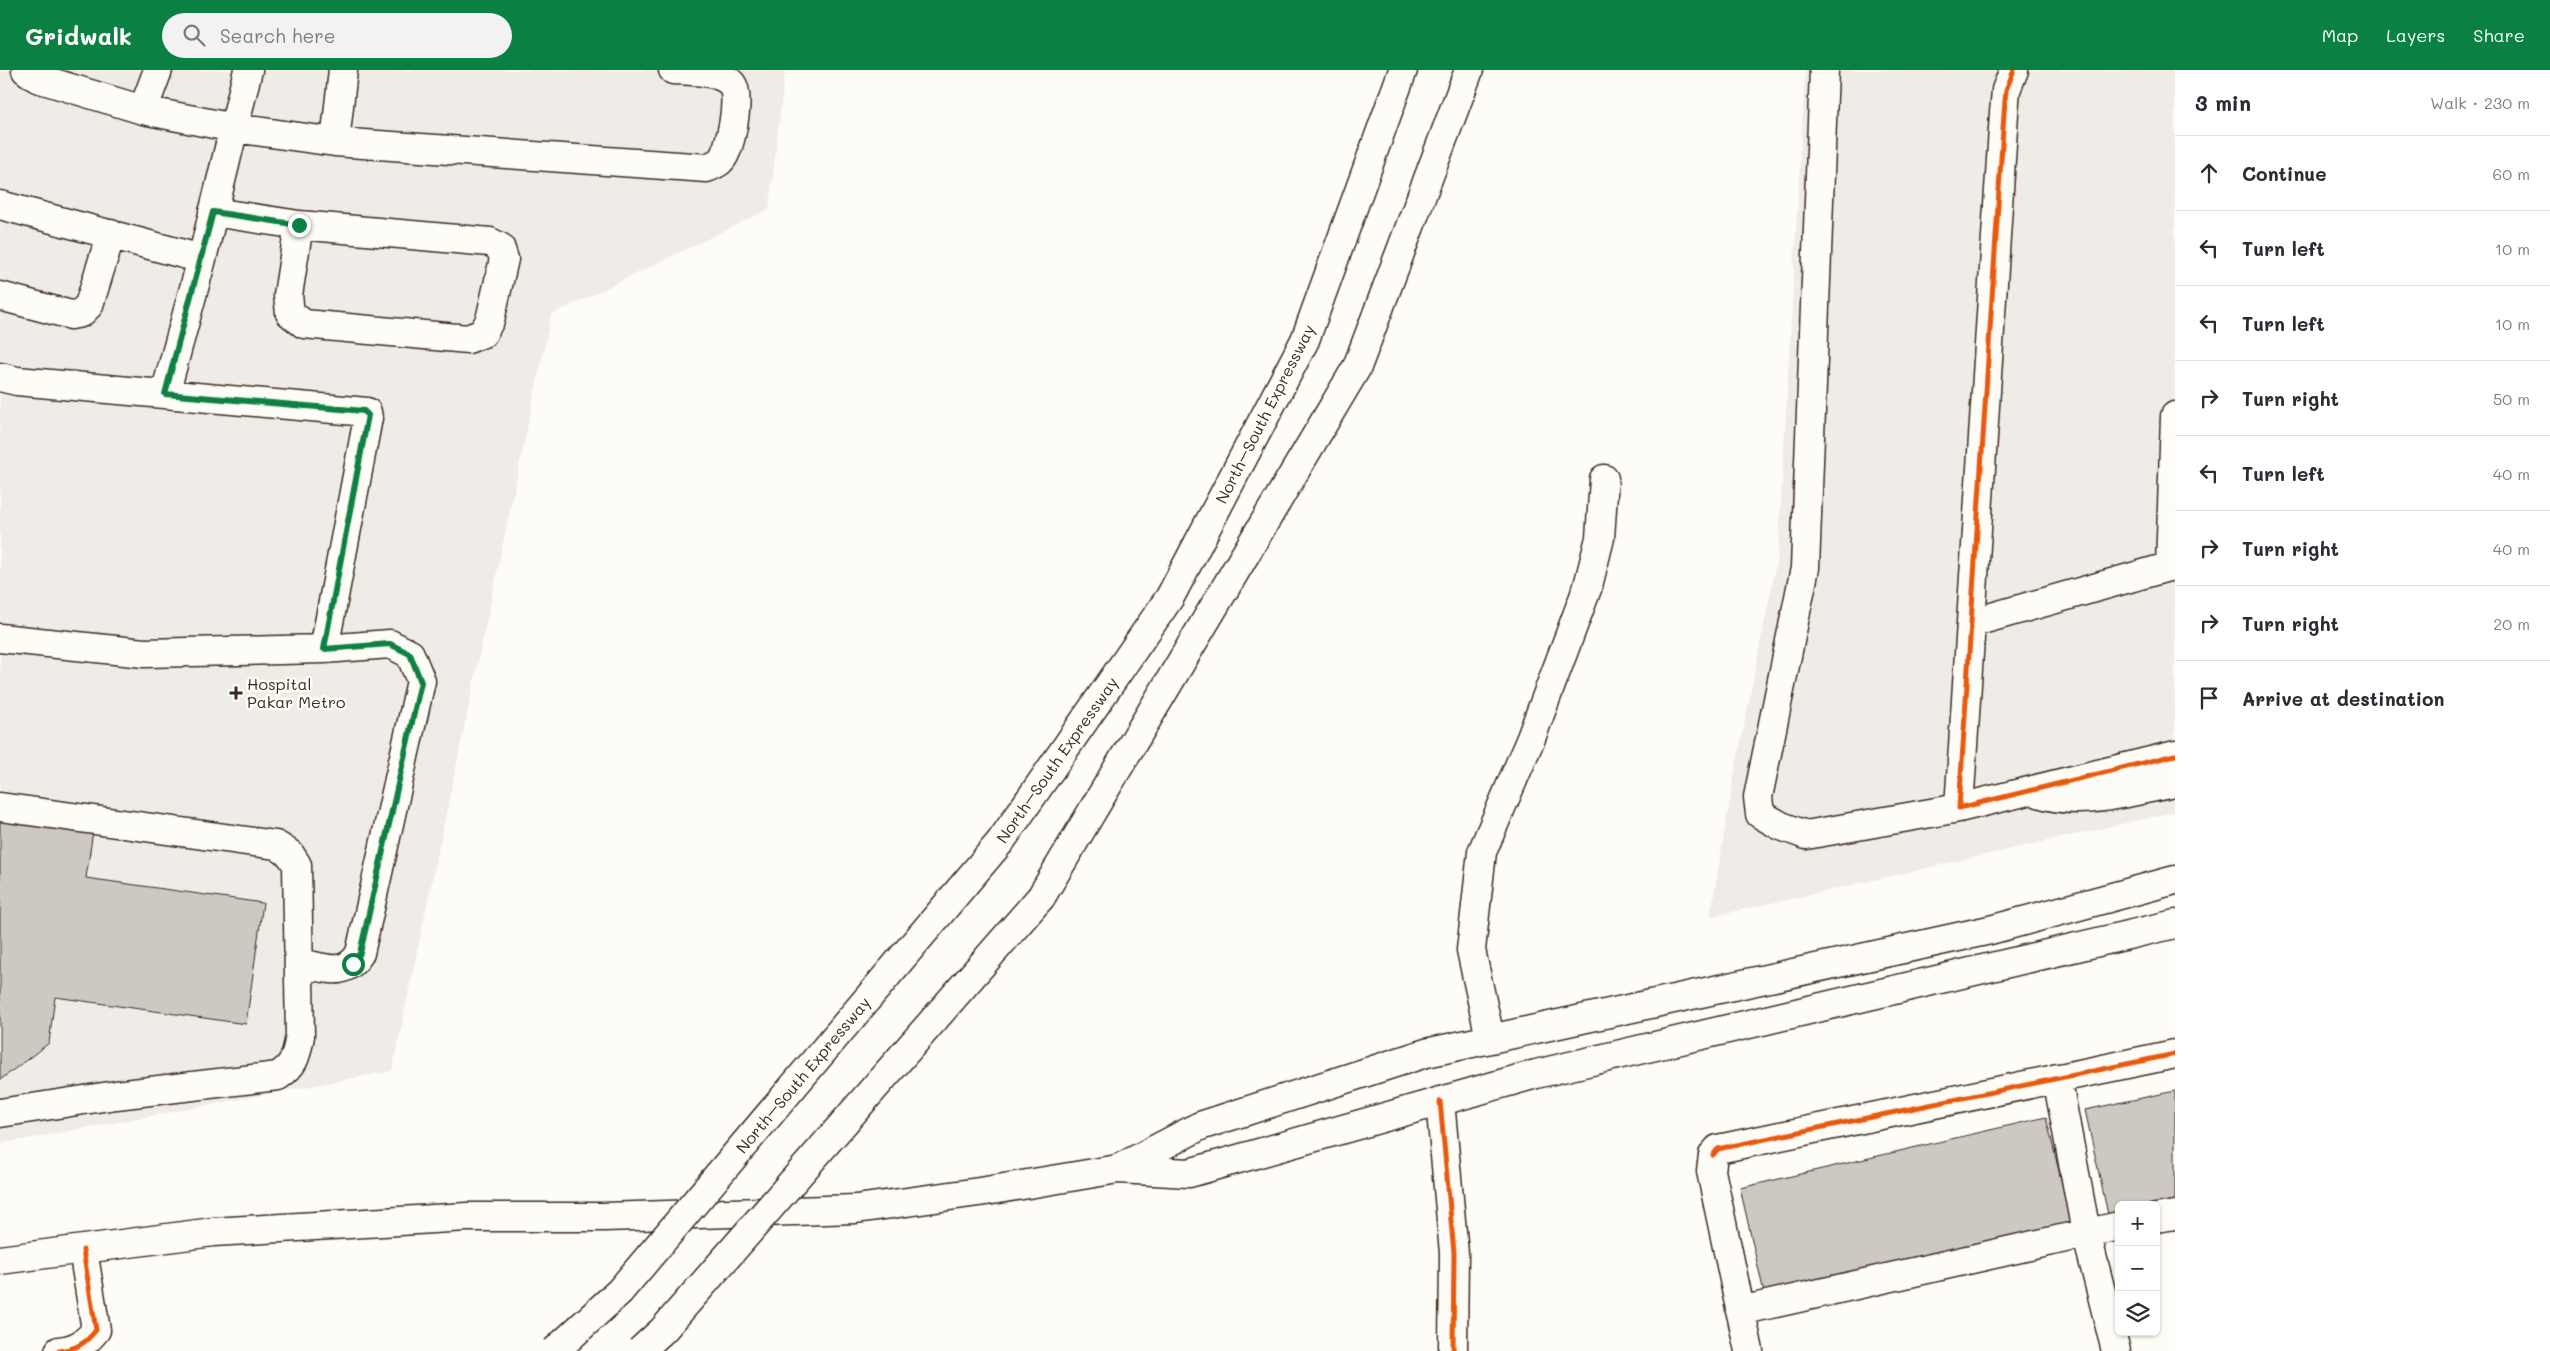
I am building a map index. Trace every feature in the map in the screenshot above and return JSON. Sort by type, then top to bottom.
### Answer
[{"type":"main road","points":[[26,70],[37,78],[143,110],[234,128],[335,142],[706,168],[721,161],[728,147],[737,97],[732,84],[717,73],[673,70]]},
{"type":"main road","points":[[143,110],[158,70]]},
{"type":"main road","points":[[165,394],[202,259],[248,70]]},
{"type":"main road","points":[[335,142],[343,70]]},
{"type":"main road","name":"North–South Expressway","points":[[555,1351],[620,1291],[1001,840],[1170,597],[1305,340],[1403,70]]},
{"type":"main road","points":[[640,1351],[662,1330],[1041,897],[1357,367],[1469,70]]},
{"type":"main road","points":[[1824,70],[1805,568],[1758,797],[1760,814],[1781,826],[1806,835],[1959,808],[2175,755]]},
{"type":"main road","points":[[1959,808],[2004,113],[2006,90],[2014,70]]},
{"type":"main road","points":[[0,205],[202,259]]},
{"type":"main road","points":[[213,212],[299,225],[490,242],[500,247],[504,259],[490,320],[483,333],[468,339],[304,324],[290,313],[288,295],[299,225]]},
{"type":"main road","points":[[0,296],[71,315],[81,313],[89,305],[111,234]]},
{"type":"main road","points":[[0,377],[367,412],[368,418],[324,649]]},
{"type":"main road","points":[[1971,623],[2172,566],[2175,416]]},
{"type":"main road","points":[[1490,1038],[1471,950],[1482,852],[1531,738],[1588,586],[1600,538],[1604,479]]},
{"type":"main road","points":[[0,638],[144,653],[324,649],[390,644],[410,654],[421,682],[360,953],[353,964],[342,970],[300,963]]},
{"type":"main road","points":[[2031,790],[2055,798],[2082,799],[2175,783]]},
{"type":"main road","points":[[0,807],[276,845],[290,854],[297,865],[300,963],[300,1036],[297,1054],[289,1069],[278,1076],[116,1096],[0,1113]]},
{"type":"main road","points":[[1118,1169],[1200,1126],[1426,1053],[1990,930],[2175,880]]},
{"type":"main road","points":[[0,1260],[212,1232],[468,1217],[604,1217],[856,1209],[986,1191],[1118,1169],[1189,1173],[1546,1072],[2175,924]]},
{"type":"main road","points":[[1749,1351],[1711,1171],[1713,1155],[1718,1149],[2175,1054]]},
{"type":"main road","points":[[2057,1078],[2086,1232],[2116,1351]]},
{"type":"main road","points":[[1440,1101],[1454,1253],[1453,1351]]},
{"type":"main road","points":[[2160,1217],[2175,1215]]},
{"type":"main road","points":[[1740,1311],[2115,1227]]},
{"type":"main road","points":[[69,1350],[86,1342],[96,1330],[83,1250]]},
{"type":"shaded area","name":"Hospital Pakar Metro","points":[[0,70],[785,70],[769,209],[551,315],[392,1071],[0,1144]]},
{"type":"shaded area","points":[[1805,70],[2175,70],[2175,812],[1710,917],[1733,782],[1778,554]]},
{"type":"building","points":[[0,818],[93,831],[86,878],[263,903],[246,1024],[55,997],[49,1043],[0,1080]]},
{"type":"building","points":[[2175,1091],[2175,1205],[2160,1205],[2160,1201],[2115,1201],[2115,1218],[2109,1219],[2085,1110]]},
{"type":"building","points":[[2046,1117],[2072,1226],[1765,1297],[1740,1188]]},
{"type":"cycle path","points":[[2014,70],[2006,90],[2004,113],[1959,808],[2175,755]]},
{"type":"cycle path","points":[[1713,1155],[1718,1149],[1727,1147],[2175,1054]]},
{"type":"cycle path","points":[[1440,1101],[1454,1253],[1453,1351]]},
{"type":"cycle path","points":[[59,1351],[80,1345],[96,1330],[83,1250]]},
{"type":"place","name":"Hospital Pakar Metro","points":[[236,693]]},
{"type":"route","points":[[299,225],[213,212],[165,394],[364,411],[368,415],[324,649],[390,644],[410,654],[421,682],[360,953],[353,964]]}]
